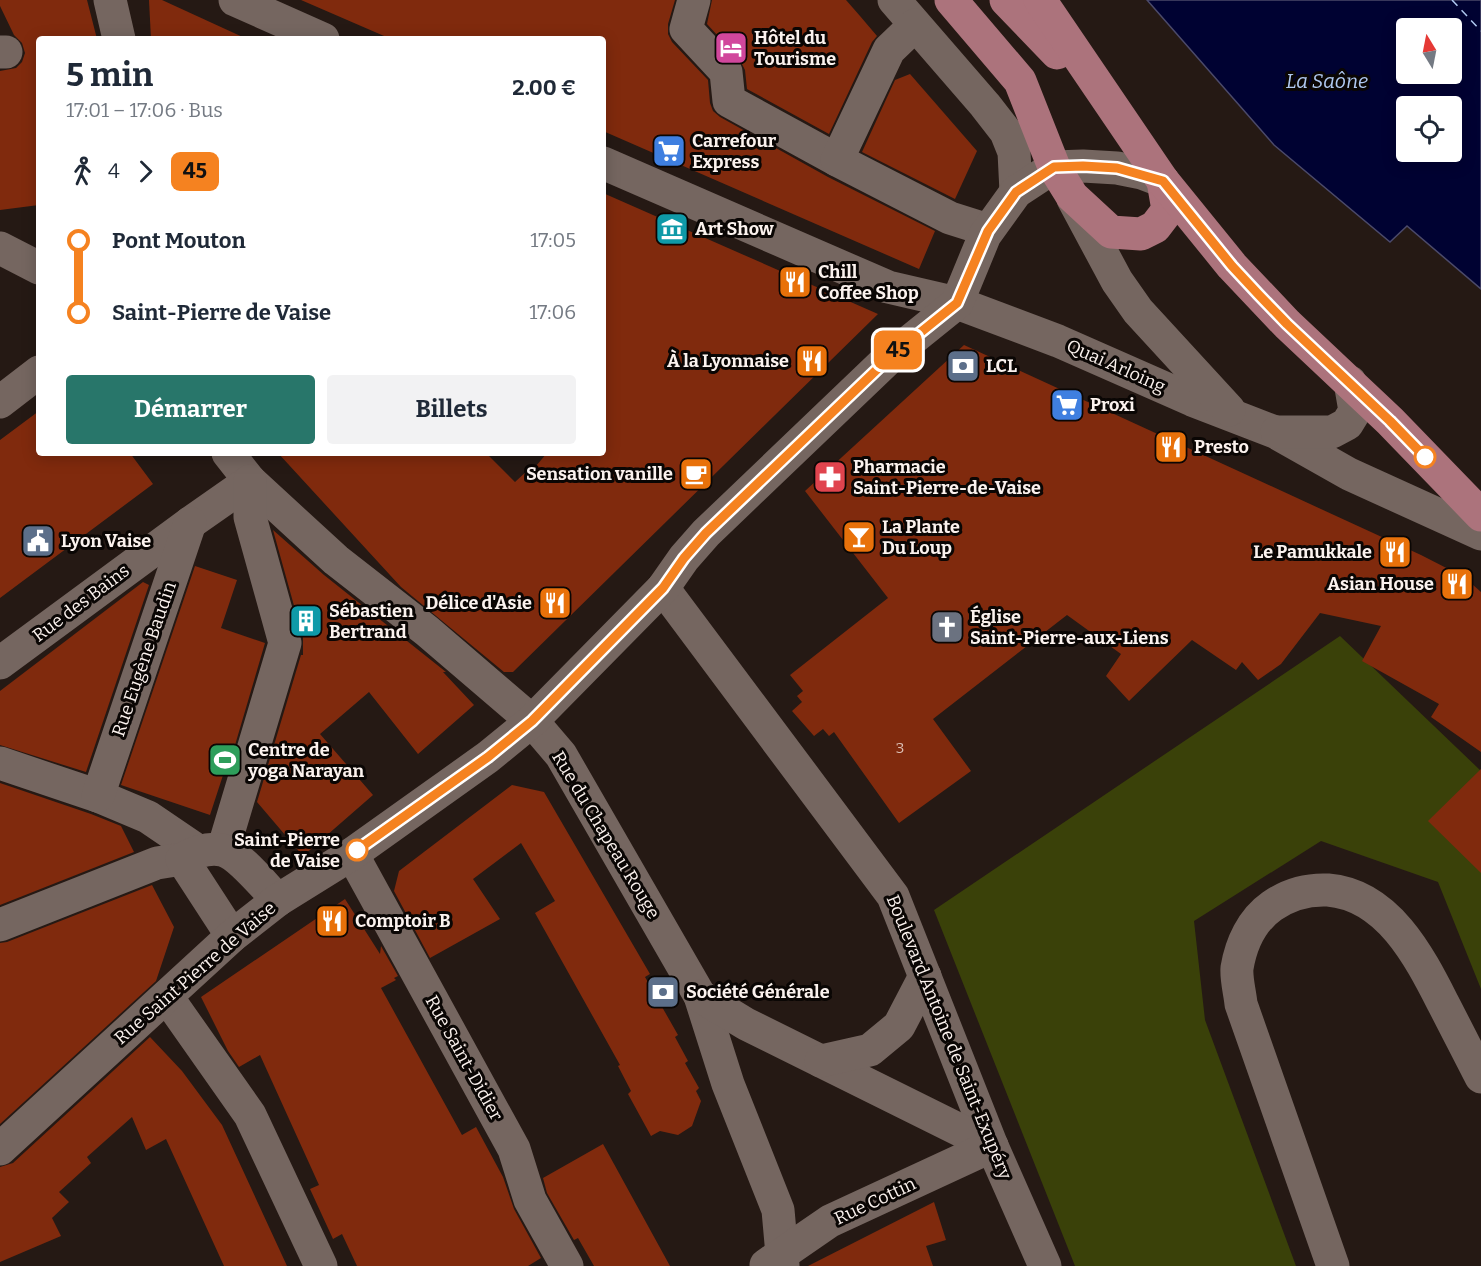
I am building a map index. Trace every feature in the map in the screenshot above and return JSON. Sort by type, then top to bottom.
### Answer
[{"type":"main road","points":[[951,0],[1020,81],[1054,167],[1072,196],[1111,232],[1141,234],[1155,227],[1168,210],[1163,181]]},
{"type":"main road","points":[[1006,0],[1122,122]]},
{"type":"main road","points":[[1040,0],[1163,181],[1232,266],[1287,324],[1350,382],[1481,515]]},
{"type":"street","points":[[110,0],[118,36]]},
{"type":"street","points":[[235,0],[316,36]]},
{"type":"street","points":[[694,0],[686,29],[726,72],[729,101],[950,218],[988,231]]},
{"type":"street","points":[[894,0],[1006,132],[1014,152],[1016,192]]},
{"type":"street","points":[[837,160],[889,50],[915,25]]},
{"type":"street","name":"Quai Arloing","points":[[606,164],[888,287],[957,303],[1058,341],[1192,400],[1275,432],[1349,474],[1481,534]]},
{"type":"street","points":[[957,303],[988,231],[1016,192],[1054,167],[1117,168],[1163,181]]},
{"type":"street","points":[[1072,196],[1104,259],[1138,311],[1234,415]]},
{"type":"street","points":[[0,248],[36,266]]},
{"type":"street","name":"Rue Saint Pierre de Vaise","points":[[0,1149],[232,936],[278,900],[352,854],[488,757],[532,721],[663,588],[684,558],[706,533],[890,357],[957,303]]},
{"type":"street","points":[[0,402],[36,374]]},
{"type":"street","name":"Quai Arloing","points":[[1275,432],[1332,432],[1347,424],[1355,411],[1350,382]]},
{"type":"street","name":"Rue du Chapeau Rouge","points":[[230,456],[250,481],[336,560],[427,631],[532,721],[561,755],[700,996],[728,1084],[778,1210],[776,1262]]},
{"type":"street","points":[[201,854],[285,643],[250,517],[250,481]]},
{"type":"street","name":"Rue des Bains","points":[[0,663],[250,481]]},
{"type":"street","name":"Rue Eugène Baudin","points":[[98,796],[190,523]]},
{"type":"street","name":"Boulevard Antoine de Saint-Exupéry","points":[[663,588],[893,896],[992,1146],[1045,1266]]},
{"type":"street","points":[[0,763],[98,796],[148,817],[201,854],[232,936]]},
{"type":"street","points":[[0,925],[157,863],[201,854],[243,862],[278,900]]},
{"type":"street","name":"Rue Saint-Didier","points":[[352,854],[514,1149],[530,1200],[567,1266]]},
{"type":"street","points":[[1333,1266],[1241,1005],[1237,970],[1246,936],[1262,913],[1285,897],[1311,889],[1337,891],[1363,900],[1386,916],[1418,956],[1481,1077]]},
{"type":"street","points":[[821,1061],[870,1050],[899,1026],[925,976]]},
{"type":"street","points":[[700,996],[746,1024],[992,1146]]},
{"type":"street","points":[[167,997],[250,1115],[321,1266]]},
{"type":"street","name":"Rue Cottin","points":[[776,1262],[830,1221],[992,1146]]},
{"type":"green space","points":[[1340,636],[1481,771],[1481,989],[1438,882],[1321,841],[1194,921],[1205,1020],[1296,1266],[1075,1266],[934,910]]},
{"type":"water","name":"La Saône","points":[[1147,0],[1481,0],[1481,289],[1407,226],[1390,242],[1274,145]]},
{"type":"building","points":[[0,0],[87,0],[96,36],[36,36],[36,205],[0,210],[0,71],[16,68],[22,62],[25,53],[22,43],[14,35],[0,6]]},
{"type":"building","points":[[149,0],[162,0],[240,36],[151,36]]},
{"type":"building","points":[[301,0],[675,0],[668,24],[668,34],[672,42],[708,80],[713,111],[828,177],[935,231],[919,269],[606,132],[606,36],[384,36]]},
{"type":"building","points":[[712,0],[846,0],[860,16],[877,36],[872,42],[829,134],[747,89],[745,70],[740,60],[707,24]]},
{"type":"building","points":[[910,74],[977,151],[955,199],[862,152],[895,80]]},
{"type":"building","points":[[606,194],[878,314],[513,672],[504,672],[401,587],[281,456],[489,456],[515,482],[527,471],[530,473],[544,456],[606,456]]},
{"type":"building","points":[[964,345],[1421,555],[1464,577],[1481,592],[1481,752],[1431,717],[1439,704],[1362,661],[1381,626],[1320,613],[1281,664],[1258,680],[1242,662],[1236,670],[1192,640],[1129,701],[1106,676],[1121,654],[1067,615],[933,719],[971,771],[899,823],[834,732],[829,736],[823,729],[814,736],[792,711],[802,702],[797,696],[803,691],[790,675],[888,598],[805,491]]},
{"type":"building","name":"Lyon Vaise","points":[[36,413],[36,456],[132,456],[153,484],[0,598],[0,440]]},
{"type":"building","points":[[273,530],[324,575],[446,672],[443,672],[474,705],[418,754],[369,692],[320,734],[373,795],[303,856],[257,802],[301,655],[303,655],[303,638]]},
{"type":"building","points":[[195,566],[237,580],[221,628],[265,643],[228,769],[226,766],[210,815],[121,785]]},
{"type":"building","points":[[143,582],[149,585],[86,772],[0,745],[0,691]]},
{"type":"building","points":[[1481,769],[1481,873],[1428,821]]},
{"type":"building","points":[[0,783],[121,826],[134,852],[0,905]]},
{"type":"building","points":[[512,785],[544,792],[650,974],[645,977],[678,1035],[675,1037],[688,1061],[685,1063],[699,1088],[696,1091],[701,1101],[692,1126],[678,1135],[660,1131],[651,1136],[628,1094],[631,1091],[618,1066],[620,1065],[535,913],[555,901],[521,843],[473,879],[500,919],[430,958],[394,891],[399,871]]},
{"type":"building","points":[[152,885],[174,927],[156,981],[0,1124],[0,943]]},
{"type":"building","points":[[345,899],[380,954],[381,946],[398,976],[394,978],[396,980],[381,988],[462,1135],[476,1127],[503,1177],[514,1209],[541,1258],[528,1266],[357,1266],[342,1234],[333,1239],[310,1189],[319,1185],[260,1055],[239,1067],[228,1051],[201,997]]},
{"type":"building","points":[[150,1037],[182,1071],[222,1125],[287,1266],[224,1266],[166,1139],[146,1150],[132,1117],[87,1157],[91,1163],[59,1192],[69,1202],[52,1218],[61,1236],[0,1262],[0,1167],[13,1163]]},
{"type":"building","points":[[603,1144],[670,1266],[594,1266],[578,1238],[574,1240],[547,1193],[543,1178]]},
{"type":"building","points":[[934,1202],[946,1240],[926,1246],[933,1266],[808,1266]]},
{"type":"ferry route","points":[[1452,0],[1481,31]]},
{"type":"bus line","name":"45","points":[[357,850],[488,757],[532,721],[663,588],[684,558],[706,533],[890,357],[957,303],[985,235],[1016,192],[1054,167],[1117,168],[1142,173],[1163,181],[1232,266],[1259,295],[1425,457]]},
{"type":"place","name":"Hôtel du Tourisme","points":[[731,48]]},
{"type":"place","name":"Carrefour Express","points":[[669,151]]},
{"type":"place","name":"Art Show","points":[[672,229]]},
{"type":"place","name":"Chill Coffee Shop","points":[[795,282]]},
{"type":"place","name":"À la Lyonnaise","points":[[812,361]]},
{"type":"place","name":"LCL","points":[[963,366]]},
{"type":"place","name":"Proxi","points":[[1067,405]]},
{"type":"place","name":"Presto","points":[[1171,447]]},
{"type":"place","name":"Sensation vanille","points":[[696,474]]},
{"type":"place","name":"Pharmacie Saint-Pierre-de-Vaise","points":[[830,477]]},
{"type":"place","name":"La Plante Du Loup","points":[[859,537]]},
{"type":"place","name":"Lyon Vaise","points":[[38,541]]},
{"type":"place","name":"Le Pamukkale","points":[[1395,552]]},
{"type":"place","name":"Asian House","points":[[1457,584]]},
{"type":"place","name":"Délice d'Asie","points":[[555,603]]},
{"type":"place","name":"Sébastien Bertrand","points":[[306,621]]},
{"type":"place","name":"Église Saint-Pierre-aux-Liens","points":[[947,627]]},
{"type":"place","name":"Centre de yoga Narayan","points":[[225,760]]},
{"type":"place","name":"Saint-Pierre de Vaise","points":[[357,850]]},
{"type":"place","name":"Comptoir B","points":[[332,921]]},
{"type":"place","name":"Société Générale","points":[[663,992]]}]
